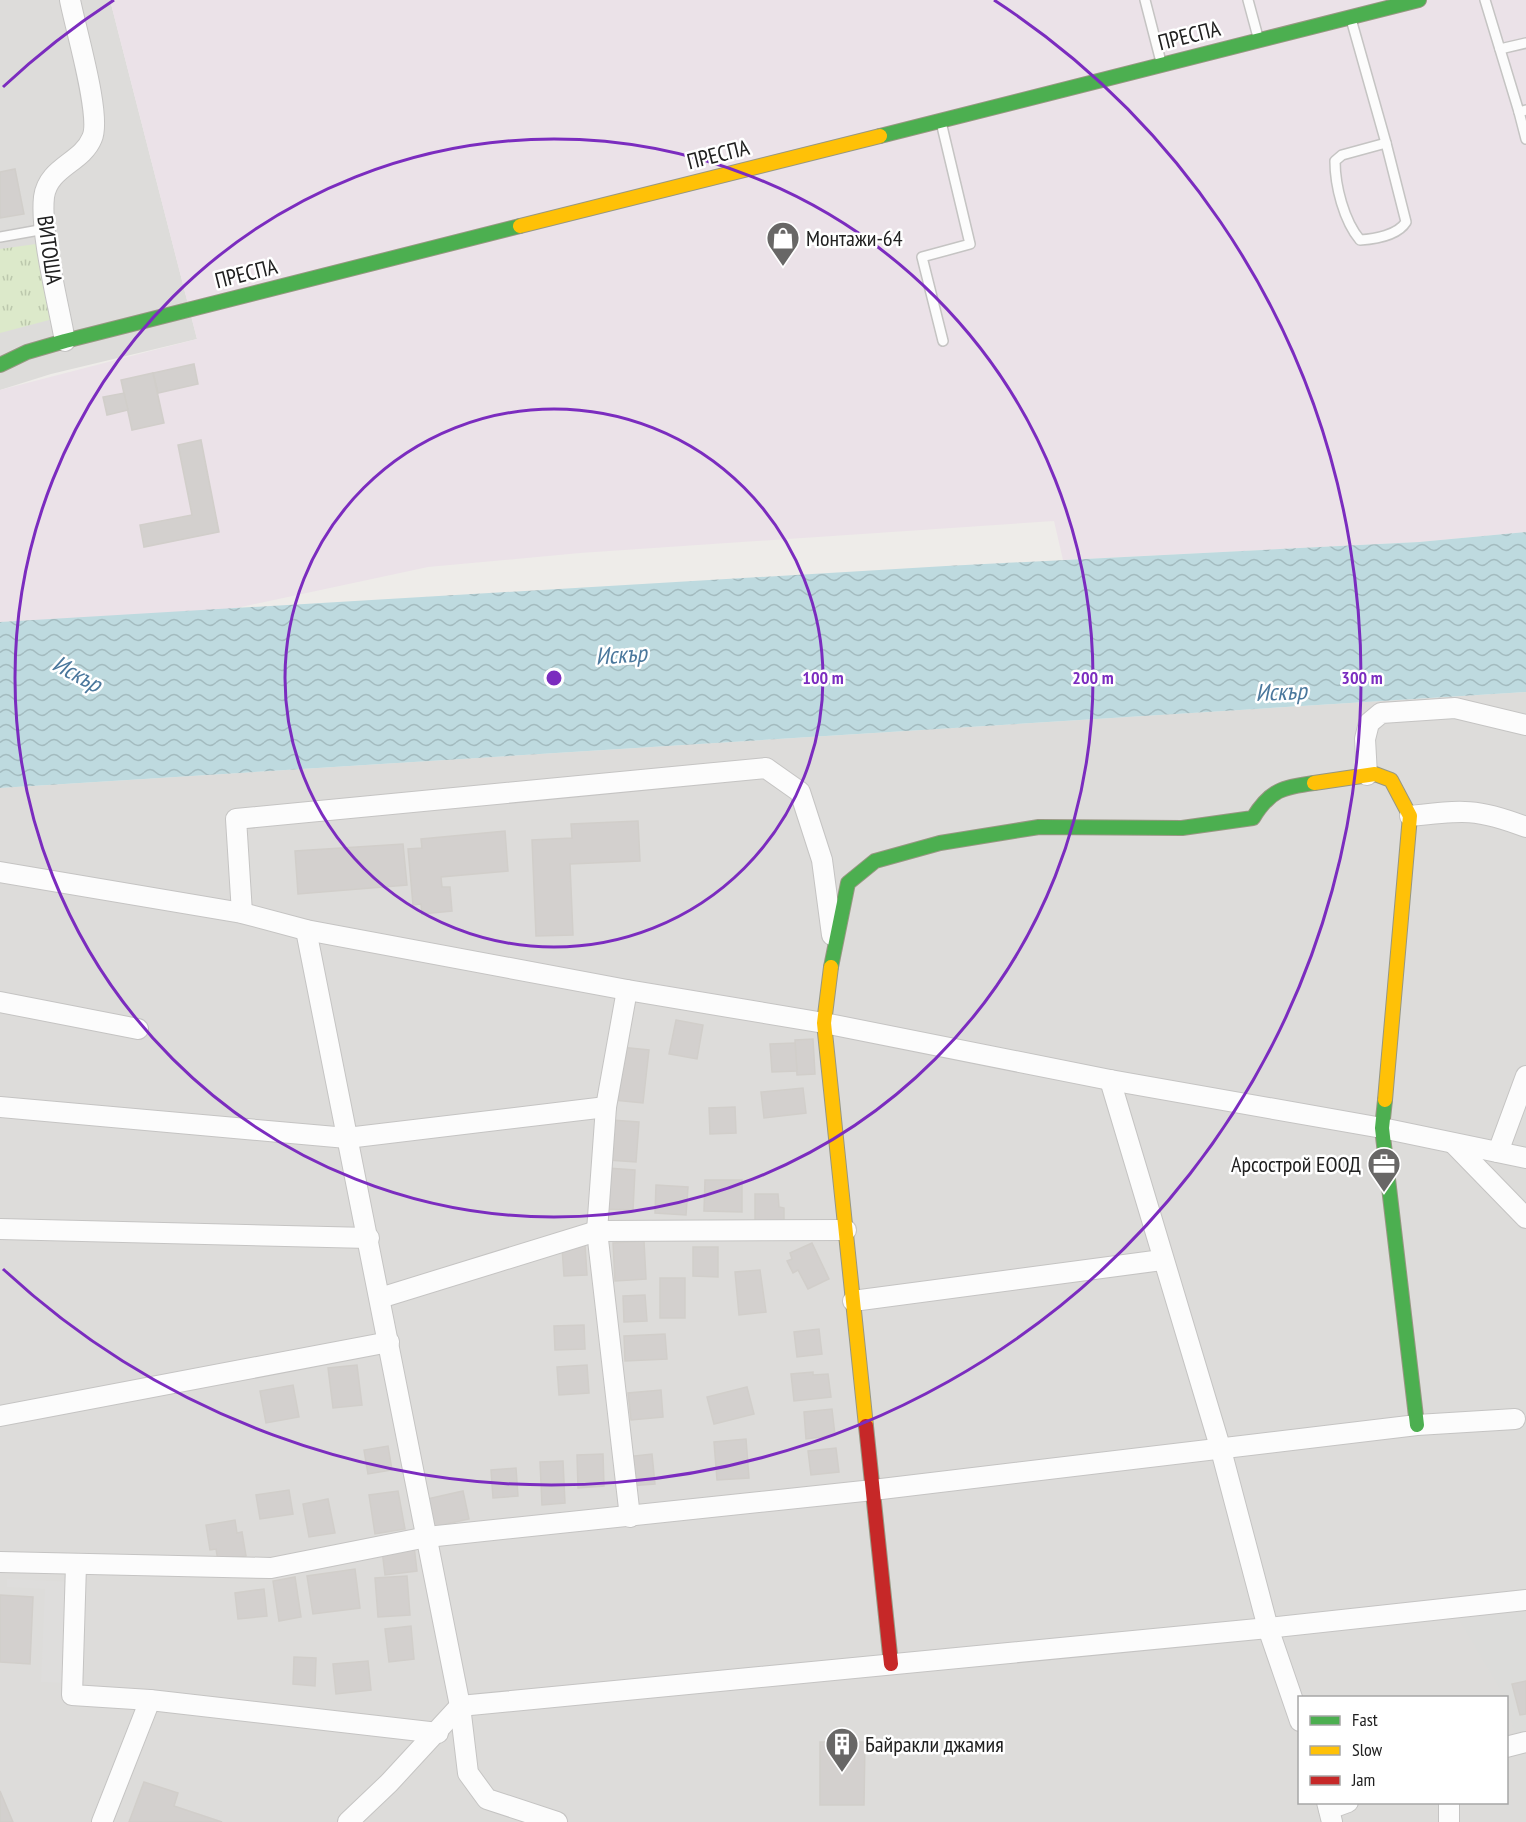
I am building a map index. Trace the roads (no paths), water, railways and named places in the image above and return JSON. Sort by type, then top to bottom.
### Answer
[{"type":"street","name":"ВИТОША","points":[[65,341],[45,229],[44,195],[54,174],[85,148],[93,138],[95,117],[70,0]]},
{"type":"street","name":"ПРЕСПА","points":[[0,365],[27,352],[65,341],[1161,63],[1419,0]]},
{"type":"street","name":"ПРЕСПА","points":[[0,354],[27,352]]},
{"type":"street","points":[[1367,775],[1365,739],[1370,723],[1381,712],[1455,708],[1526,724]]},
{"type":"street","points":[[242,913],[236,819],[766,768],[800,792],[822,860],[834,948]]},
{"type":"street","points":[[891,1664],[824,1023],[834,948],[848,884],[874,861],[940,843],[1039,827],[1182,828],[1253,818],[1264,800],[1285,787],[1375,774],[1391,780],[1410,816],[1382,1128],[1417,1425]]},
{"type":"street","points":[[1410,816],[1463,810],[1492,814],[1526,827]]},
{"type":"street","points":[[0,872],[242,913],[306,930],[627,990],[824,1023],[1110,1080],[1382,1128],[1526,1158]]},
{"type":"street","points":[[306,930],[369,1238],[460,1706],[468,1773],[487,1799],[557,1822]]},
{"type":"street","points":[[627,990],[606,1107],[597,1231],[630,1516]]},
{"type":"street","points":[[0,1002],[138,1029]]},
{"type":"street","points":[[1497,1152],[1526,1077]]},
{"type":"street","points":[[1110,1080],[1162,1260],[1221,1449],[1268,1628],[1298,1718]]},
{"type":"street","points":[[0,1107],[347,1138],[606,1107]]},
{"type":"street","points":[[1454,1144],[1526,1218]]},
{"type":"street","points":[[0,1229],[369,1238]]},
{"type":"street","points":[[380,1298],[597,1231],[846,1230]]},
{"type":"street","points":[[853,1301],[1162,1260]]},
{"type":"street","points":[[0,1416],[389,1342]]},
{"type":"street","points":[[0,1562],[271,1568],[427,1537],[873,1490],[1417,1425],[1515,1419]]},
{"type":"street","points":[[76,1565],[72,1695],[150,1700],[438,1733]]},
{"type":"street","points":[[348,1822],[389,1784],[438,1733],[460,1706],[1268,1628],[1526,1600]]},
{"type":"street","points":[[102,1822],[150,1700]]},
{"type":"street","points":[[1508,1746],[1526,1742]]},
{"type":"street","points":[[1329,1811],[1346,1804]]},
{"type":"street","points":[[1449,1804],[1449,1822]]},
{"type":"lane","points":[[1145,0],[1161,63]]},
{"type":"lane","points":[[1248,0],[1258,39]]},
{"type":"lane","points":[[1485,0],[1522,111],[1526,139]]},
{"type":"lane","points":[[1350,17],[1386,142],[1406,222],[1402,229],[1371,239],[1360,240],[1352,231],[1335,176],[1335,161],[1342,155],[1386,142]]},
{"type":"lane","points":[[1500,49],[1526,43]]},
{"type":"lane","points":[[940,119],[970,244],[922,257],[943,341]]},
{"type":"lane","points":[[0,237],[45,229]]},
{"type":"water","name":"Искър","points":[[1526,532],[1526,692],[0,788],[0,622],[946,566],[1419,542]]},
{"type":"place","name":"Монтажи-64","points":[[783,267]]},
{"type":"place","name":"Арсострой ЕООД","points":[[1384,1193]]},
{"type":"place","name":"Байракли джамия","points":[[842,1773]]}]
